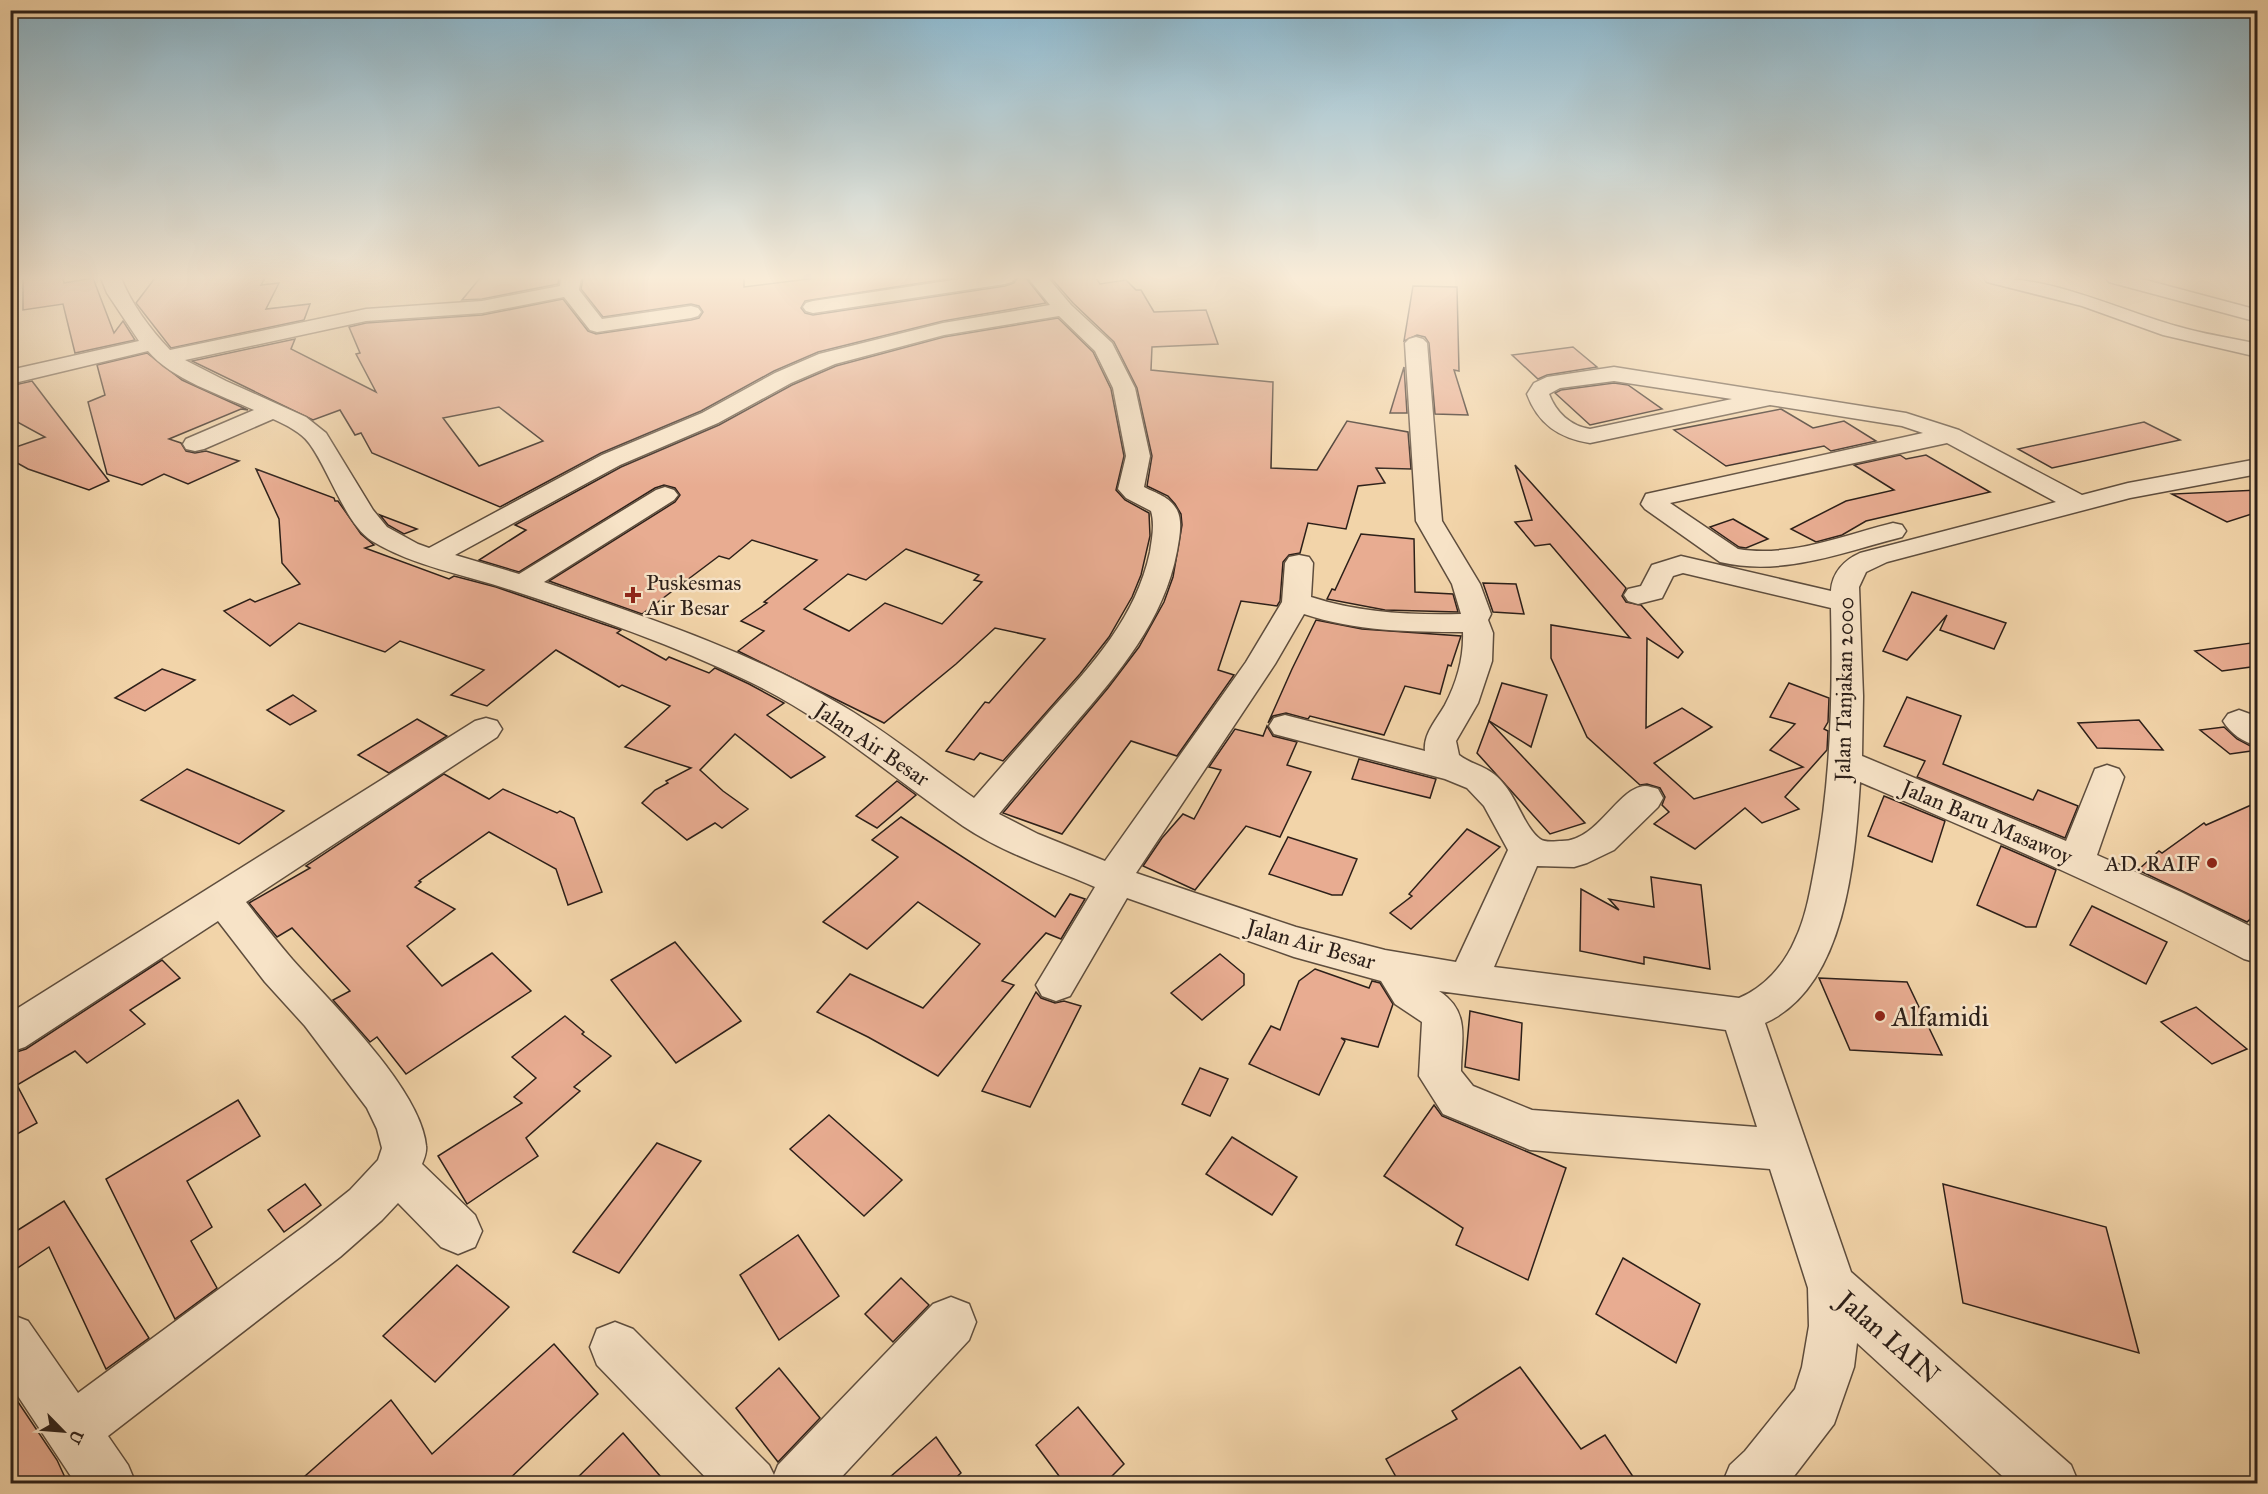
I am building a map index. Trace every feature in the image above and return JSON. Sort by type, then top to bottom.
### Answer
[{"type":"street","name":"Jalan Air Besar","points":[[156,348],[218,386],[298,422],[318,438],[362,514],[378,533],[408,550],[522,584],[641,625],[725,659],[792,691],[870,738],[977,818],[1024,843],[1115,880],[1294,942],[1393,967],[1468,980],[1742,1015]]},
{"type":"street","points":[[10,377],[177,348]]},
{"type":"street","points":[[432,557],[486,525],[611,460],[710,418],[783,378],[827,359],[871,348]]},
{"type":"street","points":[[977,818],[1120,649],[1148,603],[1162,561],[1166,519],[1163,510],[1152,498],[1131,489],[1138,456],[1124,388],[1104,348]]},
{"type":"street","points":[[1296,602],[1327,614],[1396,624],[1464,623],[1473,620],[1476,614],[1466,584],[1429,521],[1416,348]]},
{"type":"street","points":[[2243,348],[2258,351]]},
{"type":"street","points":[[1772,398],[1590,436],[1579,435],[1552,419],[1541,405],[1538,394],[1542,388],[1555,382],[1614,375],[1772,398],[1906,420],[1952,435],[2079,504]]},
{"type":"street","points":[[195,444],[274,410]]},
{"type":"street","points":[[1927,440],[2007,489],[2017,500],[1786,558],[1758,561],[1730,556],[1654,504],[1655,499],[1927,440],[1952,435]]},
{"type":"street","name":"Jalan Tanjakan 2000","points":[[1742,1015],[1770,1001],[1794,976],[1812,945],[1824,914],[1845,762],[1848,664],[1847,577],[1861,561],[2128,491],[2258,466]]},
{"type":"street","points":[[522,584],[665,495]]},
{"type":"street","points":[[1056,986],[1115,880],[1260,664],[1296,602],[1299,563]]},
{"type":"street","points":[[1638,595],[1652,592],[1662,570],[1681,564],[1846,603]]},
{"type":"street","points":[[1456,770],[1443,760],[1440,741],[1462,703],[1477,661],[1478,633],[1473,620]]},
{"type":"street","points":[[1285,726],[1456,770],[1479,780],[1498,799],[1518,838],[1527,848],[1542,854],[1574,854],[1601,842],[1646,798]]},
{"type":"street","points":[[10,1035],[486,729]]},
{"type":"street","name":"Jalan Baru Masawoy","points":[[1845,762],[1967,812],[2254,942]]},
{"type":"street","points":[[2077,861],[2107,777]]},
{"type":"street","points":[[1468,980],[1527,848]]},
{"type":"street","points":[[73,1430],[323,1241],[366,1205],[398,1171],[404,1149],[399,1127],[382,1095],[319,1014],[279,971],[222,899]]},
{"type":"street","points":[[1393,967],[1409,992],[1437,1011],[1443,1024],[1440,1076],[1458,1100],[1530,1130],[1787,1150]]},
{"type":"street","name":"Jalan IAIN","points":[[1742,1015],[1832,1288],[2052,1484]]},
{"type":"street","points":[[398,1171],[458,1231]]},
{"type":"street","points":[[1753,1482],[1815,1405],[1828,1367],[1834,1326],[1832,1288]]},
{"type":"street","points":[[797,1484],[951,1322]]},
{"type":"street","points":[[10,1339],[109,1484]]},
{"type":"street","points":[[615,1347],[750,1484]]},
{"type":"building","points":[[74,348],[99,348],[75,353]]},
{"type":"building","points":[[254,348],[292,348],[376,392],[356,354],[360,353],[358,348],[835,348],[818,352],[774,371],[701,411],[601,453],[500,507],[372,453],[361,433],[355,435],[340,410],[313,420],[192,361]],"holes":[[[499,407],[543,441],[479,466],[443,418]]]},
{"type":"building","points":[[904,348],[1089,348],[1093,352],[1111,389],[1124,456],[1116,490],[1125,500],[1149,513],[1150,536],[1141,575],[1132,597],[1109,637],[1080,674],[1003,761],[980,753],[974,760],[946,751],[985,702],[989,703],[1045,639],[995,628],[956,664],[884,723],[738,651],[764,631],[741,621],[767,603],[764,602],[817,560],[752,540],[729,559],[719,556],[642,614],[549,581],[675,502],[680,495],[675,488],[664,485],[655,488],[519,572],[479,560],[526,530],[515,525],[621,467],[719,425],[792,385],[836,366]],"holes":[[[906,549],[979,575],[974,580],[982,582],[942,624],[885,603],[849,631],[804,609],[848,574],[866,580]]]},
{"type":"building","points":[[1117,348],[1152,348],[1151,370],[1273,382],[1271,468],[1317,470],[1347,421],[1408,432],[1411,469],[1376,468],[1385,483],[1358,486],[1346,529],[1308,523],[1300,553],[1289,555],[1283,562],[1280,601],[1277,606],[1241,601],[1218,670],[1234,675],[1177,756],[1131,741],[1062,834],[1003,813],[1108,688],[1139,647],[1164,602],[1173,577],[1182,525],[1181,514],[1168,496],[1147,486],[1152,456],[1137,388]]},
{"type":"building","points":[[1429,348],[1458,348],[1459,371],[1454,370],[1468,415],[1435,414]]},
{"type":"building","points":[[1574,348],[1597,367],[1547,375],[1538,379],[1512,355]]},
{"type":"building","points":[[147,353],[182,380],[248,410],[241,409],[169,439],[181,443],[186,451],[195,453],[206,451],[239,461],[188,484],[164,474],[142,485],[107,474],[88,402],[105,395],[97,365]]},
{"type":"building","points":[[1404,367],[1407,413],[1390,413]]},
{"type":"building","points":[[32,381],[109,481],[89,490],[28,469],[10,459],[10,449],[45,437],[10,418],[10,386]]},
{"type":"building","points":[[1614,383],[1628,385],[1662,409],[1590,425],[1555,393],[1561,390]]},
{"type":"building","points":[[1781,409],[1813,428],[1844,421],[1876,441],[1831,451],[1824,446],[1726,466],[1674,430]]},
{"type":"building","points":[[2144,422],[2180,440],[2052,468],[2018,449]]},
{"type":"building","points":[[1900,455],[1906,459],[1926,455],[1990,492],[1866,521],[1842,535],[1816,542],[1791,529],[1846,501],[1894,490],[1854,465]]},
{"type":"building","points":[[1515,465],[1626,588],[1622,596],[1626,602],[1641,605],[1683,652],[1678,658],[1647,638],[1646,728],[1682,708],[1712,727],[1654,763],[1694,799],[1803,767],[1770,750],[1795,724],[1770,717],[1789,683],[1829,698],[1828,722],[1824,729],[1828,731],[1827,750],[1785,797],[1799,809],[1762,823],[1745,808],[1695,849],[1654,824],[1669,812],[1662,805],[1665,797],[1660,788],[1647,784],[1640,785],[1587,737],[1551,658],[1551,625],[1630,638],[1550,544],[1535,546],[1515,522],[1532,520]]},
{"type":"building","points":[[256,469],[334,498],[361,534],[374,545],[365,548],[449,579],[454,576],[496,587],[621,630],[617,633],[666,660],[669,657],[709,673],[715,668],[749,684],[784,703],[767,715],[825,757],[791,778],[735,734],[700,770],[748,809],[722,828],[715,823],[687,840],[642,803],[655,790],[668,783],[666,781],[691,768],[625,747],[670,706],[622,685],[619,687],[556,650],[487,706],[451,695],[484,670],[400,641],[385,652],[299,623],[270,646],[224,611],[250,599],[255,602],[300,584],[282,563],[279,519]]},
{"type":"building","points":[[2258,490],[2258,512],[2227,522],[2172,494]]},
{"type":"building","points":[[380,515],[417,529],[404,534],[388,525]]},
{"type":"building","points":[[1733,519],[1768,539],[1746,548],[1739,547],[1710,527]]},
{"type":"building","points":[[1361,534],[1414,539],[1415,592],[1453,594],[1458,612],[1385,610],[1327,599],[1332,589],[1335,590]]},
{"type":"building","points":[[1483,583],[1516,584],[1524,614],[1493,612]]},
{"type":"building","points":[[1912,592],[2006,623],[1994,649],[1940,630],[1947,615],[1907,660],[1883,651]]},
{"type":"building","points":[[1316,620],[1362,629],[1461,636],[1451,666],[1448,665],[1440,694],[1405,686],[1384,735],[1310,716],[1308,719],[1286,713],[1273,716],[1268,723]]},
{"type":"building","points":[[2258,642],[2258,666],[2222,671],[2195,651]]},
{"type":"building","points":[[162,669],[195,680],[145,711],[115,698]]},
{"type":"building","points":[[1502,683],[1547,695],[1531,747],[1489,721]]},
{"type":"building","points":[[293,695],[316,711],[290,725],[267,710]]},
{"type":"building","points":[[1907,697],[1961,716],[1943,764],[2033,800],[2038,790],[2078,806],[2065,838],[1917,777],[1925,761],[1884,746]]},
{"type":"building","points":[[417,719],[447,736],[389,773],[358,755]]},
{"type":"building","points":[[2139,720],[2163,750],[2097,748],[2078,723]]},
{"type":"building","points":[[1489,721],[1585,823],[1550,834],[1477,753]]},
{"type":"building","points":[[1267,726],[1273,736],[1297,742],[1287,765],[1311,772],[1280,837],[1246,826],[1195,890],[1143,866],[1162,838],[1183,814],[1194,819],[1221,770],[1209,767],[1235,729],[1263,736]]},
{"type":"building","points":[[2224,727],[2237,739],[2258,750],[2230,754],[2200,730]]},
{"type":"building","points":[[1359,759],[1436,779],[1430,798],[1352,779]]},
{"type":"building","points":[[187,769],[284,811],[239,844],[141,800]]},
{"type":"building","points":[[444,774],[489,799],[503,789],[574,818],[602,892],[568,905],[556,869],[489,832],[419,881],[421,882],[415,887],[455,909],[407,946],[442,986],[492,953],[531,991],[406,1074],[377,1037],[370,1042],[333,1000],[350,991],[292,928],[277,937],[249,903],[310,868],[306,866]]},
{"type":"building","points":[[897,781],[916,795],[877,828],[856,816]]},
{"type":"building","points":[[1884,796],[1945,821],[1932,862],[1868,836]]},
{"type":"building","points":[[2258,802],[2258,912],[2247,922],[2138,870],[2159,851],[2162,853],[2204,823],[2206,825]]},
{"type":"building","points":[[901,817],[1055,917],[1070,894],[1085,899],[1061,939],[1046,933],[1002,981],[1014,985],[938,1076],[817,1012],[850,974],[923,1008],[980,944],[918,902],[867,949],[823,922],[898,857],[872,840]]},
{"type":"building","points":[[1467,829],[1500,847],[1411,929],[1390,913],[1412,896],[1409,894]]},
{"type":"building","points":[[1288,837],[1357,859],[1342,895],[1332,895],[1269,874]]},
{"type":"building","points":[[2001,846],[2056,870],[2036,927],[2026,927],[1977,905]]},
{"type":"building","points":[[1651,877],[1701,885],[1710,969],[1644,957],[1644,964],[1580,951],[1581,889],[1619,910],[1609,899],[1654,907]]},
{"type":"building","points":[[2092,906],[2167,942],[2146,984],[2070,945]]},
{"type":"building","points":[[675,942],[741,1021],[676,1063],[611,980]]},
{"type":"building","points":[[1220,954],[1244,974],[1244,985],[1202,1020],[1171,993]]},
{"type":"building","points":[[162,960],[180,978],[130,1010],[145,1024],[87,1063],[75,1051],[17,1085],[37,1123],[10,1138],[10,1054],[26,1049]]},
{"type":"building","points":[[1315,969],[1369,988],[1372,981],[1380,983],[1393,1004],[1378,1047],[1341,1038],[1345,1041],[1319,1095],[1249,1064],[1271,1026],[1280,1030],[1299,981]]},
{"type":"building","name":"Alfamidi","points":[[1819,978],[1907,982],[1942,1055],[1850,1050]]},
{"type":"building","points":[[1036,992],[1041,998],[1055,1003],[1064,1001],[1081,1006],[1030,1107],[982,1091]]},
{"type":"building","points":[[2196,1007],[2247,1049],[2212,1064],[2161,1022]]},
{"type":"building","points":[[1470,1011],[1522,1023],[1519,1080],[1465,1067]]},
{"type":"building","points":[[565,1016],[584,1032],[582,1034],[611,1056],[574,1087],[580,1091],[526,1138],[538,1156],[467,1204],[438,1156],[522,1103],[514,1097],[536,1078],[512,1057]]},
{"type":"building","points":[[1200,1068],[1228,1079],[1210,1116],[1182,1104]]},
{"type":"building","points":[[238,1100],[260,1136],[187,1181],[212,1227],[191,1241],[217,1288],[175,1319],[106,1179]]},
{"type":"building","points":[[1434,1105],[1442,1116],[1566,1168],[1528,1280],[1456,1245],[1463,1228],[1384,1176]]},
{"type":"building","points":[[829,1115],[902,1180],[864,1216],[790,1149]]},
{"type":"building","points":[[1232,1137],[1297,1177],[1272,1215],[1206,1174]]},
{"type":"building","points":[[657,1143],[701,1161],[619,1273],[573,1252]]},
{"type":"building","points":[[305,1184],[321,1205],[284,1232],[268,1210]]},
{"type":"building","points":[[1943,1184],[2106,1227],[2139,1353],[1963,1303]]},
{"type":"building","points":[[64,1201],[149,1338],[106,1369],[49,1247],[10,1273],[10,1235]]},
{"type":"building","points":[[798,1235],[839,1296],[779,1340],[740,1275]]},
{"type":"building","points":[[1623,1258],[1700,1304],[1676,1363],[1596,1314]]},
{"type":"building","points":[[457,1265],[509,1307],[435,1382],[383,1336]]},
{"type":"building","points":[[901,1278],[929,1305],[893,1342],[865,1314]]},
{"type":"building","points":[[554,1344],[598,1394],[504,1484],[296,1484],[391,1400],[432,1454]]},
{"type":"building","points":[[1520,1367],[1581,1449],[1605,1435],[1638,1484],[1400,1484],[1386,1459],[1457,1419],[1452,1411]]},
{"type":"building","points":[[779,1368],[820,1418],[778,1462],[736,1408]]},
{"type":"building","points":[[10,1390],[57,1460],[68,1484],[10,1484]]},
{"type":"building","points":[[1078,1407],[1124,1464],[1104,1484],[1065,1484],[1036,1445]]},
{"type":"building","points":[[623,1433],[667,1484],[571,1484]]},
{"type":"building","points":[[936,1437],[961,1473],[949,1484],[882,1484]]},
{"type":"place","name":"Puskesmas Air Besar","points":[[633,595]]},
{"type":"place","name":"AD. RAIF","points":[[2212,863]]},
{"type":"place","name":"Alfamidi","points":[[1880,1016]]}]
